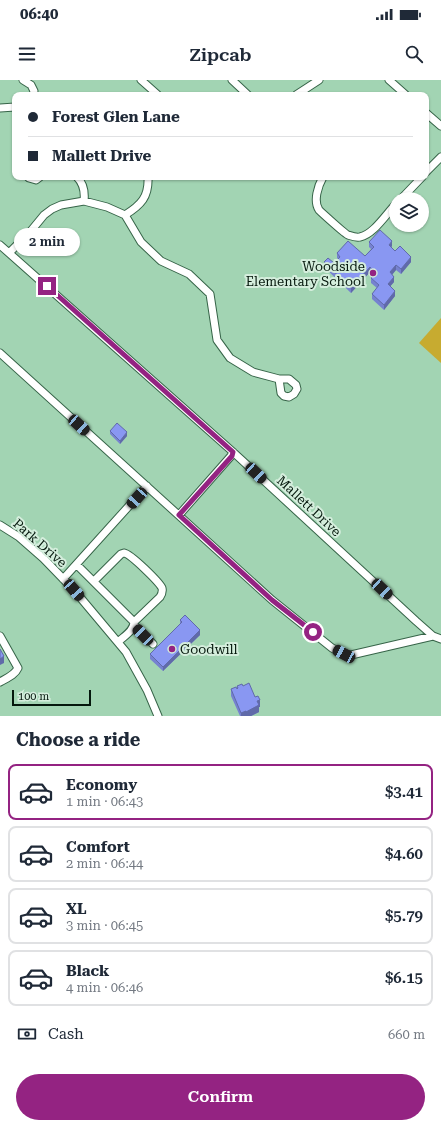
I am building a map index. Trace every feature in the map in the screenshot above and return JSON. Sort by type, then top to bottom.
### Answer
[{"type":"street","points":[[23,80],[31,85],[34,92]]},
{"type":"street","points":[[141,80],[155,92]]},
{"type":"street","points":[[232,80],[245,92]]},
{"type":"street","points":[[301,92],[319,80]]},
{"type":"street","points":[[389,80],[401,92]]},
{"type":"street","points":[[0,108],[12,107]]},
{"type":"street","points":[[429,116],[441,126]]},
{"type":"street","points":[[429,169],[441,157]]},
{"type":"street","points":[[80,180],[85,193],[84,202]]},
{"type":"street","points":[[125,216],[137,207],[146,195],[148,180]]},
{"type":"street","points":[[321,180],[317,192],[319,210],[347,235],[358,238],[366,235],[389,212]]},
{"type":"street","points":[[408,192],[419,180]]},
{"type":"street","points":[[9,253],[30,232],[44,215],[52,209],[72,202],[84,202],[107,207],[125,216],[141,242],[161,261],[189,274],[210,294],[218,340],[230,358],[253,372],[279,379]]},
{"type":"street","name":"Mallett Drive","points":[[0,245],[233,452],[410,616],[433,636],[441,639]]},
{"type":"street","points":[[0,353],[272,600],[332,648],[344,654],[351,655],[433,636]]},
{"type":"street","points":[[179,515],[232,456],[233,452]]},
{"type":"street","points":[[63,579],[147,486]]},
{"type":"street","name":"Park Drive","points":[[0,525],[23,541],[43,558],[118,642],[126,652],[147,690],[158,716]]},
{"type":"street","points":[[94,581],[124,552],[132,557],[160,585],[163,590],[160,598],[134,624],[132,630],[118,642]]},
{"type":"street","points":[[77,565],[153,644]]},
{"type":"street","points":[[0,636],[18,668],[13,675],[0,682]]},
{"type":"shaded area","points":[[441,318],[441,363],[419,343]]},
{"type":"building","points":[[380,230],[392,241],[389,245],[395,251],[400,246],[411,257],[401,269],[396,265],[390,272],[394,277],[388,284],[395,291],[384,305],[372,294],[379,285],[371,278],[376,273],[370,267],[351,288],[324,262],[328,258],[334,263],[340,257],[337,253],[348,241],[365,256],[374,247],[369,242]]},
{"type":"building","points":[[117,423],[127,432],[120,441],[110,431]]},
{"type":"building","points":[[185,615],[200,630],[163,667],[150,654],[182,622],[180,620]]},
{"type":"building","points":[[0,649],[4,656],[0,659]]},
{"type":"building","points":[[249,683],[255,697],[258,696],[260,700],[257,701],[259,705],[241,713],[231,689],[236,687],[237,689],[237,686],[242,684],[243,686]]},
{"type":"place","name":"Woodside Elementary School","points":[[373,273]]},
{"type":"place","name":"Goodwill","points":[[172,649]]},
{"type":"route","points":[[47,286],[233,452],[232,456],[179,515],[272,600],[313,632]]}]
